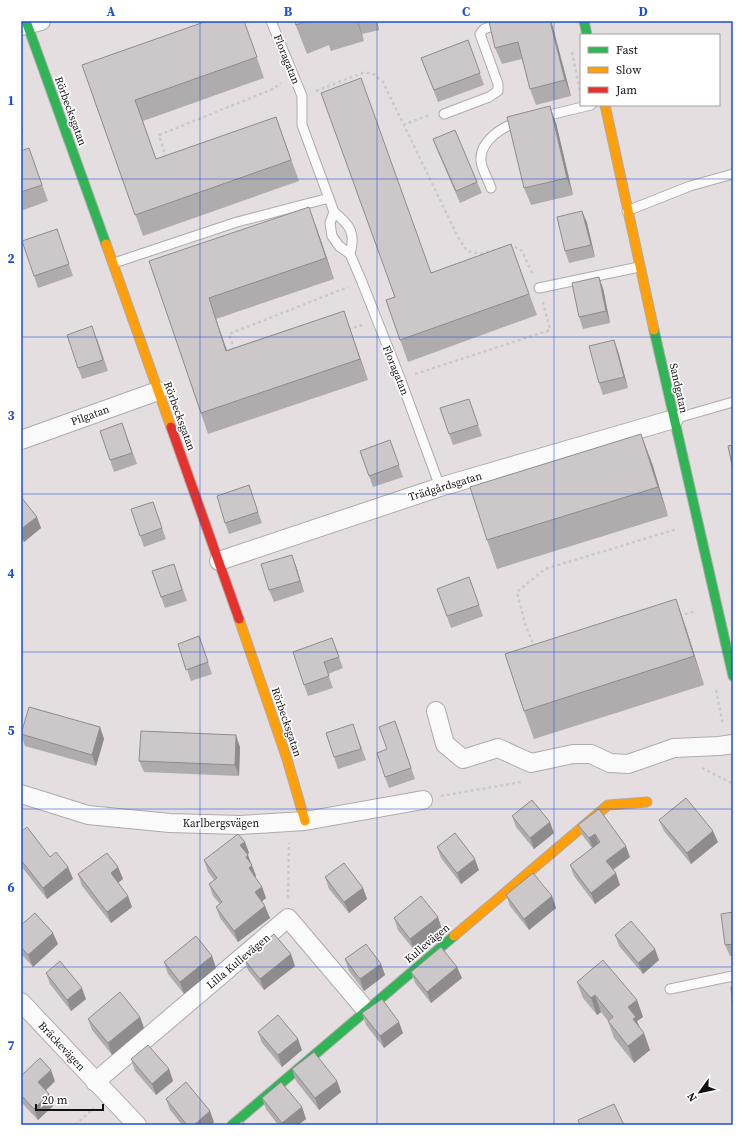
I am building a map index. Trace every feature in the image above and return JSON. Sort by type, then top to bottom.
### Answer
[{"type":"street","points":[[584,21],[587,34]]},
{"type":"street","name":"Rörbecksgatan","points":[[28,23],[114,263],[287,758],[297,822]]},
{"type":"street","name":"Sandgatan","points":[[604,106],[639,267],[733,676]]},
{"type":"street","name":"Pilgatan","points":[[21,440],[158,391]]},
{"type":"street","name":"Trädgårdsgatan","points":[[219,561],[440,487],[674,418]]},
{"type":"street","points":[[436,711],[445,744],[463,759],[498,748],[531,763],[573,754],[591,754],[610,763],[628,764],[674,748],[733,744]]},
{"type":"street","name":"Karlbergsvägen","points":[[21,794],[95,816],[170,823],[225,825],[297,822],[423,800]]},
{"type":"street","name":"Kullevägen","points":[[232,1125],[608,805],[647,802]]},
{"type":"street","points":[[288,918],[366,1010]]},
{"type":"street","name":"Lilla Kullevägen","points":[[95,1082],[288,918]]},
{"type":"street","name":"Bräckevägen","points":[[21,1002],[137,1125]]},
{"type":"lane","name":"Floragatan","points":[[272,21],[302,96],[302,125],[334,212],[345,221],[352,231],[353,243],[350,254]]},
{"type":"lane","points":[[444,114],[489,97],[498,91],[498,84],[480,34],[484,29],[506,21]]},
{"type":"lane","points":[[491,188],[481,160],[483,148],[491,138],[510,124],[587,106]]},
{"type":"lane","points":[[627,211],[690,186],[733,174]]},
{"type":"lane","points":[[114,263],[237,222],[329,198]]},
{"type":"lane","name":"Floragatan","points":[[334,212],[330,223],[332,236],[338,246],[350,254],[400,378],[440,487]]},
{"type":"lane","points":[[539,288],[639,267]]},
{"type":"lane","points":[[674,418],[733,402]]},
{"type":"lane","points":[[670,989],[733,976]]},
{"type":"path","points":[[572,50],[580,89]]},
{"type":"path","points":[[169,165],[159,135],[273,89],[292,73]]},
{"type":"path","points":[[302,96],[362,73],[372,73],[383,82],[458,237],[467,251],[481,254],[512,245],[522,251],[539,288],[550,330],[400,378]]},
{"type":"path","points":[[403,125],[434,113],[444,114]]},
{"type":"path","points":[[235,354],[229,334],[362,282]]},
{"type":"path","points":[[348,330],[376,320]]},
{"type":"path","points":[[537,654],[525,624],[517,592],[545,569],[678,528]]},
{"type":"path","points":[[675,618],[698,610]]},
{"type":"path","points":[[696,766],[733,784]]},
{"type":"path","points":[[423,800],[522,782]]},
{"type":"path","points":[[288,918],[297,822]]},
{"type":"path","points":[[75,1125],[108,1095]]},
{"type":"building","points":[[207,21],[244,21],[257,57],[135,100],[156,159],[276,117],[291,160],[135,215],[82,65]]},
{"type":"building","points":[[295,21],[307,21],[296,25]]},
{"type":"building","points":[[550,21],[565,80],[530,89],[518,42],[495,48],[489,22]]},
{"type":"building","points":[[468,40],[480,73],[434,90],[421,58]]},
{"type":"building","points":[[361,78],[431,273],[511,244],[529,294],[400,340],[386,300],[395,297],[321,93]]},
{"type":"building","points":[[550,106],[567,178],[524,188],[507,117]]},
{"type":"building","points":[[455,130],[477,182],[456,191],[433,139]]},
{"type":"building","points":[[29,148],[42,185],[21,192],[21,151]]},
{"type":"building","points":[[309,207],[326,258],[209,298],[226,351],[344,311],[360,359],[201,413],[149,261]]},
{"type":"building","points":[[582,211],[591,245],[565,251],[557,217]]},
{"type":"building","points":[[57,229],[69,264],[34,276],[22,241]]},
{"type":"building","points":[[599,277],[606,311],[579,317],[572,283]]},
{"type":"building","points":[[92,326],[103,360],[78,368],[67,335]]},
{"type":"building","points":[[614,340],[624,377],[599,383],[589,346]]},
{"type":"building","points":[[469,399],[478,425],[449,434],[440,408]]},
{"type":"building","points":[[122,423],[132,453],[110,460],[100,431]]},
{"type":"building","points":[[641,434],[658,487],[487,540],[470,487]]},
{"type":"building","points":[[390,440],[399,465],[369,476],[360,451]]},
{"type":"building","points":[[733,445],[733,470],[728,446]]},
{"type":"building","points":[[249,485],[258,512],[225,523],[217,496]]},
{"type":"building","points":[[21,497],[37,517],[21,529]]},
{"type":"building","points":[[153,502],[162,528],[140,536],[131,509]]},
{"type":"building","points":[[292,555],[300,581],[269,590],[261,564]]},
{"type":"building","points":[[174,564],[182,590],[161,597],[152,571]]},
{"type":"building","points":[[469,577],[479,605],[447,616],[437,589]]},
{"type":"building","points":[[676,599],[694,656],[524,711],[505,654]]},
{"type":"building","points":[[199,636],[208,662],[186,670],[178,644]]},
{"type":"building","points":[[332,638],[339,657],[324,662],[329,676],[304,685],[293,652]]},
{"type":"building","points":[[29,707],[100,727],[92,755],[21,734]]},
{"type":"building","points":[[395,721],[411,768],[385,777],[377,753],[387,749],[379,727]]},
{"type":"building","points":[[353,724],[361,749],[334,757],[326,733]]},
{"type":"building","points":[[141,731],[236,735],[235,765],[139,761]]},
{"type":"building","points":[[686,798],[713,831],[687,853],[659,820]]},
{"type":"building","points":[[532,800],[550,822],[530,838],[512,816]]},
{"type":"building","points":[[599,809],[626,846],[606,861],[616,873],[591,893],[570,865],[600,842],[595,834],[589,838],[578,825]]},
{"type":"building","points":[[27,827],[50,857],[56,852],[68,867],[43,888],[21,860],[21,832]]},
{"type":"building","points":[[455,833],[475,859],[457,873],[437,847]]},
{"type":"building","points":[[238,834],[245,842],[240,845],[248,855],[246,857],[252,865],[249,868],[262,887],[255,892],[265,906],[234,931],[216,907],[222,902],[209,884],[217,878],[204,860]]},
{"type":"building","points":[[107,853],[118,867],[111,873],[128,896],[107,912],[78,874]]},
{"type":"building","points":[[344,863],[363,888],[344,902],[325,877]]},
{"type":"building","points":[[533,873],[552,896],[524,919],[506,895]]},
{"type":"building","points":[[421,896],[438,917],[410,939],[394,918]]},
{"type":"building","points":[[733,912],[733,944],[725,945],[721,914]]},
{"type":"building","points":[[35,913],[53,933],[28,955],[21,947],[21,925]]},
{"type":"building","points":[[631,921],[655,949],[638,963],[615,935]]},
{"type":"building","points":[[274,934],[291,954],[260,979],[244,959]]},
{"type":"building","points":[[196,936],[212,956],[180,982],[164,962]]},
{"type":"building","points":[[366,944],[381,964],[360,979],[345,959]]},
{"type":"building","points":[[441,947],[457,967],[427,992],[411,972]]},
{"type":"building","points":[[603,960],[637,1000],[628,1007],[636,1017],[633,1019],[644,1033],[628,1046],[608,1021],[613,1017],[595,995],[591,998],[577,982]]},
{"type":"building","points":[[60,961],[82,988],[67,1000],[46,973]]},
{"type":"building","points":[[733,986],[733,1014],[731,987]]},
{"type":"building","points":[[120,992],[140,1017],[108,1043],[88,1019]]},
{"type":"building","points":[[382,999],[399,1022],[380,1036],[362,1013]]},
{"type":"building","points":[[278,1015],[298,1039],[278,1055],[258,1032]]},
{"type":"building","points":[[148,1045],[169,1069],[152,1084],[131,1059]]},
{"type":"building","points":[[314,1052],[337,1081],[315,1098],[292,1069]]},
{"type":"building","points":[[40,1058],[51,1070],[38,1082],[49,1094],[34,1109],[21,1095],[21,1076]]},
{"type":"building","points":[[186,1082],[210,1111],[194,1125],[187,1125],[166,1099]]},
{"type":"building","points":[[281,1082],[302,1107],[282,1123],[262,1098]]},
{"type":"building","points":[[614,1104],[624,1125],[580,1125],[578,1120]]},
{"type":"building","points":[[242,1121],[245,1125],[237,1125]]},
{"type":"traffic: fast","points":[[26,21],[106,244]]},
{"type":"traffic: fast","points":[[584,21],[587,34]]},
{"type":"traffic: fast","points":[[654,330],[733,676]]},
{"type":"traffic: fast","points":[[232,1125],[454,936]]},
{"type":"traffic: slow","points":[[605,106],[654,330]]},
{"type":"traffic: slow","points":[[106,244],[171,427]]},
{"type":"traffic: slow","points":[[239,619],[287,759],[305,821]]},
{"type":"traffic: slow","points":[[454,936],[608,805],[647,802]]},
{"type":"traffic: jam","points":[[171,427],[239,619]]}]
